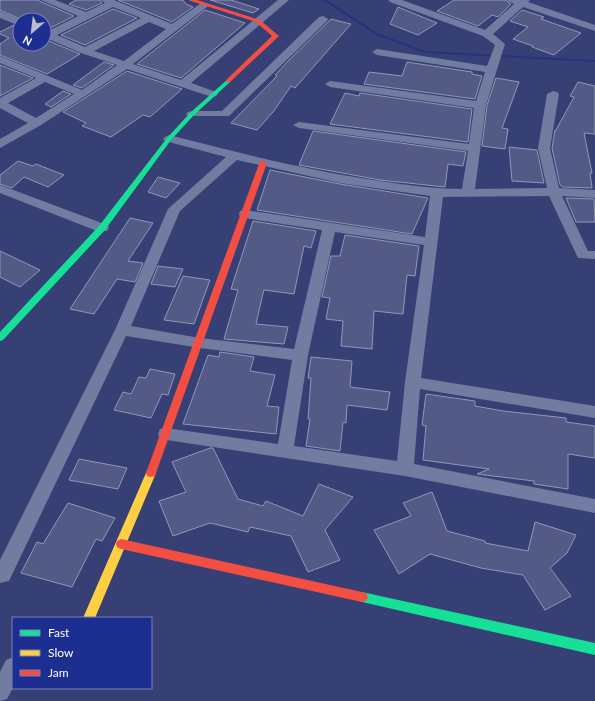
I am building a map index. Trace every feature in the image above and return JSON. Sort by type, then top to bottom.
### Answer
[{"type":"street","points":[[46,0],[86,16]]},
{"type":"street","points":[[0,338],[102,228],[169,139],[212,94],[276,36],[258,21],[191,0]]},
{"type":"street","points":[[268,0],[282,2]]},
{"type":"street","points":[[393,0],[488,34],[500,44],[480,106],[472,148],[468,192]]},
{"type":"street","points":[[511,0],[523,2],[595,28]]},
{"type":"street","points":[[52,31],[86,16],[109,2],[172,28]]},
{"type":"street","points":[[182,84],[282,2]]},
{"type":"street","points":[[488,34],[523,2]]},
{"type":"street","points":[[0,144],[83,94],[125,65],[204,5]]},
{"type":"street","points":[[0,14],[12,19]]},
{"type":"street","points":[[85,51],[149,18]]},
{"type":"street","points":[[192,114],[225,114],[323,19]]},
{"type":"street","points":[[52,37],[85,51],[212,94]]},
{"type":"street","points":[[377,52],[492,68]]},
{"type":"street","points":[[2,62],[83,94]]},
{"type":"street","points":[[0,103],[44,78]]},
{"type":"street","points":[[330,84],[480,106]]},
{"type":"street","points":[[552,94],[544,148],[554,192],[583,255],[595,255]]},
{"type":"street","points":[[0,103],[37,123]]},
{"type":"street","points":[[299,125],[472,148]]},
{"type":"street","points":[[169,139],[263,163],[340,179],[437,192],[554,192],[595,194]]},
{"type":"street","points":[[2,575],[122,330],[174,209],[234,156]]},
{"type":"street","points":[[89,617],[166,434],[200,343],[263,163]]},
{"type":"street","points":[[0,189],[102,228]]},
{"type":"street","points":[[405,469],[413,382],[437,192]]},
{"type":"street","points":[[245,214],[431,242]]},
{"type":"street","points":[[285,450],[300,355],[329,227]]},
{"type":"street","points":[[122,330],[200,343],[300,355]]},
{"type":"street","points":[[413,382],[595,412]]},
{"type":"street","points":[[166,434],[285,450],[405,469],[595,506]]},
{"type":"street","points":[[121,544],[595,649]]},
{"type":"street","points":[[0,692],[12,669]]},
{"type":"building","points":[[0,0],[37,0],[74,16],[52,27],[52,12],[12,12],[12,15],[0,10]]},
{"type":"building","points":[[76,0],[100,0],[102,3],[86,10],[69,4]]},
{"type":"building","points":[[118,0],[183,0],[186,4],[193,7],[172,22]]},
{"type":"building","points":[[210,0],[231,0],[259,9],[253,13]]},
{"type":"building","points":[[454,0],[505,0],[511,4],[498,17],[492,15],[478,26],[437,11]]},
{"type":"building","points":[[398,7],[437,23],[418,35],[390,24]]},
{"type":"building","points":[[113,9],[137,18],[85,45],[61,35]]},
{"type":"building","points":[[205,10],[245,23],[181,78],[137,64]]},
{"type":"building","points":[[522,10],[544,17],[541,19],[581,33],[554,55],[532,47],[533,46],[513,39],[528,27],[510,21]]},
{"type":"building","points":[[331,19],[351,24],[295,88],[291,86],[273,112],[257,130],[231,123],[277,76],[275,75],[289,60]]},
{"type":"building","points":[[12,26],[12,52],[52,52],[52,42],[80,54],[47,74],[0,55],[0,44],[9,38],[0,34],[0,32]]},
{"type":"building","points":[[104,62],[114,65],[82,88],[73,85]]},
{"type":"building","points":[[407,62],[472,72],[472,74],[482,76],[475,99],[364,84],[369,72],[402,76]]},
{"type":"building","points":[[0,65],[33,78],[0,96]]},
{"type":"building","points":[[127,71],[182,89],[150,117],[143,115],[111,137],[82,126],[86,123],[63,112]]},
{"type":"building","points":[[496,78],[519,82],[502,128],[508,129],[505,149],[482,146],[487,105]]},
{"type":"building","points":[[578,82],[595,86],[595,134],[584,133],[592,173],[590,173],[592,188],[563,187],[560,185],[552,148],[555,130],[574,97],[570,96]]},
{"type":"building","points":[[63,91],[71,94],[51,107],[45,104]]},
{"type":"building","points":[[345,93],[359,96],[360,93],[472,109],[468,142],[330,124]]},
{"type":"building","points":[[313,131],[466,152],[463,166],[448,164],[445,187],[380,180],[299,165]]},
{"type":"building","points":[[509,147],[537,150],[544,183],[512,181]]},
{"type":"building","points":[[18,161],[33,166],[36,164],[64,175],[48,187],[24,177],[12,188],[0,184],[0,175]]},
{"type":"building","points":[[270,170],[340,184],[428,198],[412,234],[257,210]]},
{"type":"building","points":[[158,177],[180,183],[166,198],[148,192]]},
{"type":"building","points":[[566,198],[594,199],[595,222],[576,222]]},
{"type":"building","points":[[130,218],[153,223],[128,261],[143,263],[135,282],[117,279],[94,314],[70,309]]},
{"type":"building","points":[[253,221],[316,231],[311,248],[304,246],[294,294],[264,290],[263,293],[256,324],[288,327],[284,344],[224,339],[238,290],[231,289]]},
{"type":"building","points":[[345,235],[419,246],[415,276],[407,275],[403,314],[374,311],[372,349],[341,346],[343,321],[326,319],[330,298],[322,297],[331,256],[340,256]]},
{"type":"building","points":[[0,251],[40,270],[20,287],[0,277]]},
{"type":"building","points":[[158,266],[183,269],[175,287],[151,284]]},
{"type":"building","points":[[183,276],[210,280],[194,324],[164,320]]},
{"type":"building","points":[[220,352],[254,357],[250,371],[275,375],[267,406],[279,407],[276,434],[183,424],[208,355],[219,357]]},
{"type":"building","points":[[311,357],[352,361],[350,387],[390,392],[387,410],[347,405],[346,423],[343,422],[340,451],[306,446],[310,419],[308,419],[311,378],[308,378]]},
{"type":"building","points":[[150,369],[175,374],[168,395],[162,394],[151,418],[114,410],[123,392],[131,394],[139,377],[146,378]]},
{"type":"building","points":[[426,394],[475,401],[475,406],[503,411],[566,418],[566,422],[595,426],[595,458],[568,454],[568,489],[534,484],[534,481],[477,474],[489,469],[423,460],[426,426],[422,425]]},
{"type":"building","points":[[213,448],[238,499],[263,506],[266,501],[303,516],[319,484],[353,497],[325,530],[340,560],[308,572],[291,536],[250,527],[248,532],[210,523],[173,536],[159,501],[186,492],[172,462]]},
{"type":"building","points":[[79,459],[127,468],[118,489],[69,480]]},
{"type":"building","points":[[432,492],[447,531],[485,541],[485,543],[528,551],[535,522],[576,535],[567,553],[550,568],[571,596],[545,610],[523,575],[481,568],[430,554],[399,574],[374,530],[411,516],[403,503]]},
{"type":"building","points":[[68,503],[115,518],[102,541],[96,539],[72,587],[21,573],[37,542],[43,544]]},
{"type":"waterway","points":[[324,0],[377,34],[424,52],[595,61]]},
{"type":"traffic: fast","points":[[0,338],[102,228],[169,139],[192,114],[228,81]]},
{"type":"traffic: fast","points":[[362,597],[595,649]]},
{"type":"traffic: slow","points":[[89,617],[151,473]]},
{"type":"traffic: jam","points":[[191,0],[258,21],[276,36],[228,81]]},
{"type":"traffic: jam","points":[[151,473],[263,163]]},
{"type":"traffic: jam","points":[[121,544],[362,597]]}]
